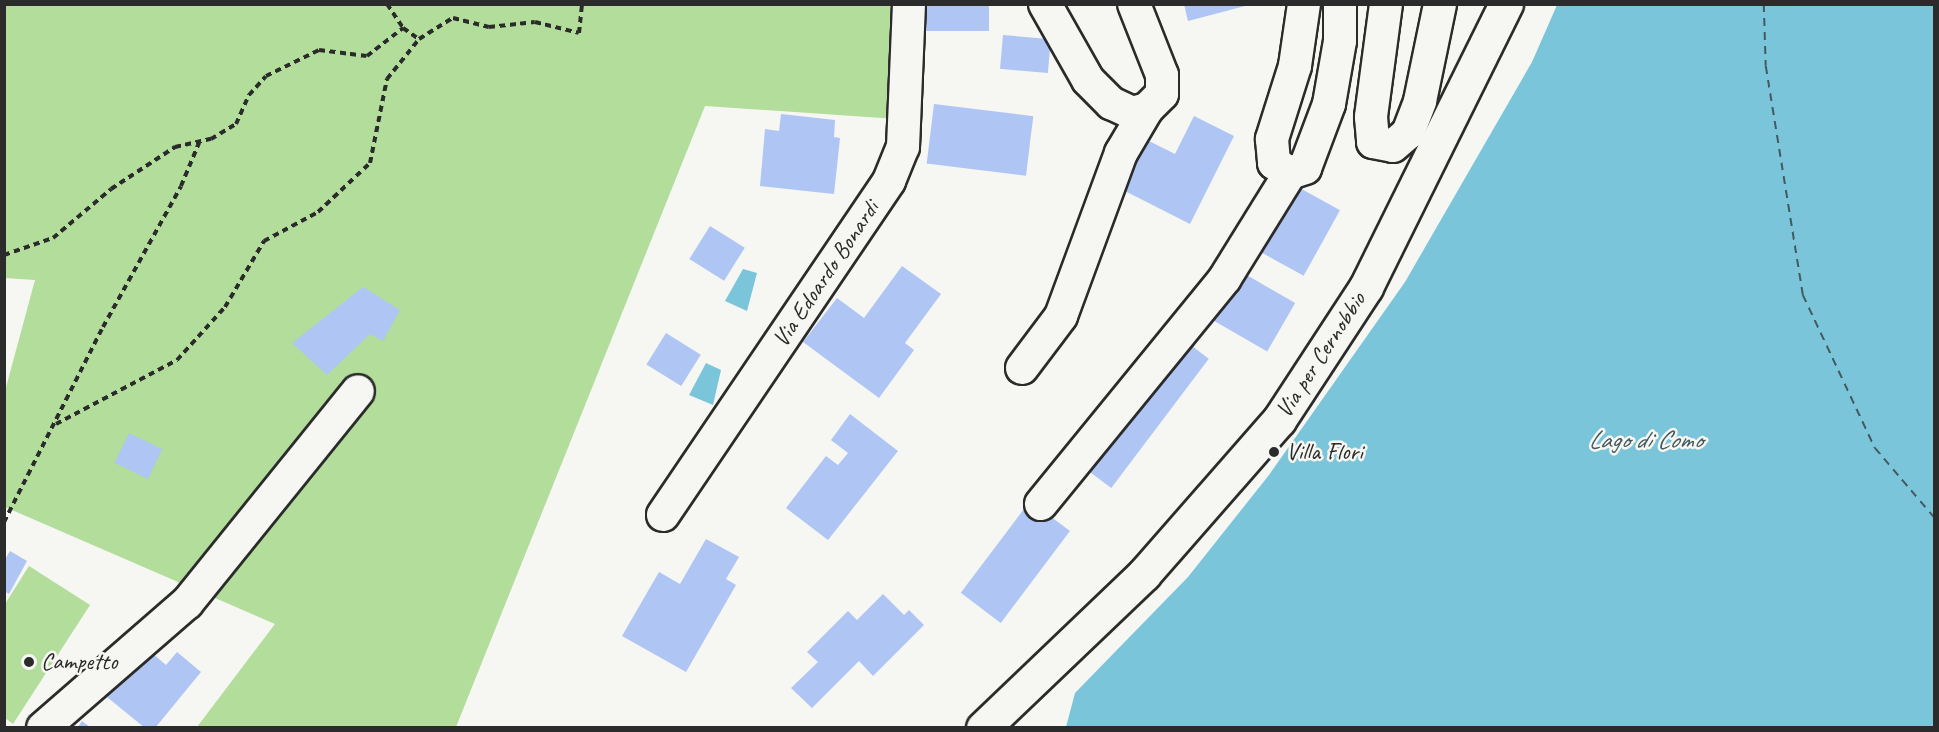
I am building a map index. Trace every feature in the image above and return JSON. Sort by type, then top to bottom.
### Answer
[{"type":"main road","name":"Via per Cernobbio","points":[[983,728],[1144,574],[1279,420],[1366,287],[1506,4]]},
{"type":"street","name":"Via Edoardo Bonardi","points":[[663,515],[889,181],[903,147],[909,4]]},
{"type":"street","points":[[1045,4],[1088,80],[1111,103],[1132,113],[1147,109]]},
{"type":"street","points":[[1022,368],[1062,316],[1121,153],[1147,109],[1162,94],[1162,75],[1134,4]]},
{"type":"street","points":[[1290,173],[1274,163],[1272,139],[1296,66],[1304,4]]},
{"type":"street","points":[[1041,504],[1225,278],[1290,173],[1305,168],[1329,104],[1340,41],[1340,4]]},
{"type":"street","points":[[1386,4],[1371,117],[1373,142],[1393,146],[1408,133],[1420,101],[1440,4]]},
{"type":"street","points":[[43,728],[187,603],[358,391]]},
{"type":"path","points":[[387,4],[403,28],[419,39]]},
{"type":"path","points":[[56,424],[177,360],[225,307],[264,241],[318,212],[370,163],[387,79],[419,39],[453,18],[489,27],[535,22],[579,33],[582,4]]},
{"type":"path","points":[[4,255],[53,238],[111,189],[175,147],[199,143],[236,124],[249,95],[266,76],[319,50],[367,56],[403,28]]},
{"type":"path","points":[[4,522],[56,424],[103,327],[195,158],[199,143]]},
{"type":"green space","points":[[5,5],[898,5],[897,119],[705,106],[456,727],[197,727],[275,624],[5,507],[5,391],[35,280],[5,278]]},
{"type":"green space","name":"Campetto","points":[[29,566],[90,605],[13,724],[5,718],[5,604]]},
{"type":"water","name":"Lago di Como","points":[[1557,5],[1934,5],[1934,727],[1066,727],[1075,693],[1188,577],[1269,475],[1405,282],[1532,62]]},
{"type":"water","points":[[743,269],[757,273],[747,311],[725,301]]},
{"type":"water","points":[[706,363],[721,370],[713,405],[689,395]]},
{"type":"building","points":[[923,4],[989,4],[989,31],[923,31]]},
{"type":"building","points":[[1184,4],[1249,4],[1249,5],[1188,21]]},
{"type":"building","points":[[1003,35],[1051,39],[1048,73],[1000,69]]},
{"type":"building","points":[[934,104],[1033,116],[1026,176],[927,164]]},
{"type":"building","points":[[781,114],[835,120],[834,137],[840,138],[834,194],[760,186],[765,129],[779,131]]},
{"type":"building","points":[[1194,116],[1234,136],[1190,224],[1121,189],[1147,140],[1175,154]]},
{"type":"building","points":[[1298,187],[1340,210],[1304,276],[1262,253]]},
{"type":"building","points":[[710,226],[745,248],[724,281],[689,259]]},
{"type":"building","points":[[902,266],[941,294],[905,343],[914,350],[879,398],[803,342],[837,298],[864,318]]},
{"type":"building","points":[[1238,270],[1295,303],[1267,351],[1210,318]]},
{"type":"building","points":[[363,287],[400,310],[383,341],[370,334],[327,375],[292,343]]},
{"type":"building","points":[[666,333],[701,355],[681,386],[646,364]]},
{"type":"building","points":[[1184,340],[1209,359],[1111,488],[1087,469]]},
{"type":"building","points":[[850,414],[898,451],[828,540],[786,508],[826,456],[838,465],[848,453],[831,440]]},
{"type":"building","points":[[129,433],[162,449],[148,479],[115,463]]},
{"type":"building","points":[[1030,501],[1070,531],[1001,623],[961,593]]},
{"type":"building","points":[[706,539],[739,557],[726,579],[736,585],[686,672],[622,636],[659,572],[680,584]]},
{"type":"building","points":[[10,551],[27,561],[9,594],[4,591],[4,561]]},
{"type":"building","points":[[883,594],[904,615],[909,610],[924,625],[873,676],[859,661],[812,708],[791,688],[818,662],[807,652],[848,611],[857,620]]},
{"type":"building","points":[[146,648],[166,665],[177,652],[201,672],[155,728],[145,728],[107,697]]},
{"type":"building","points":[[82,721],[91,728],[77,728]]},
{"type":"ferry route","points":[[1764,4],[1766,66],[1803,295],[1875,448],[1934,517]]},
{"type":"place","name":"Villa Flori","points":[[1274,452]]},
{"type":"place","name":"Campetto","points":[[29,662]]}]
